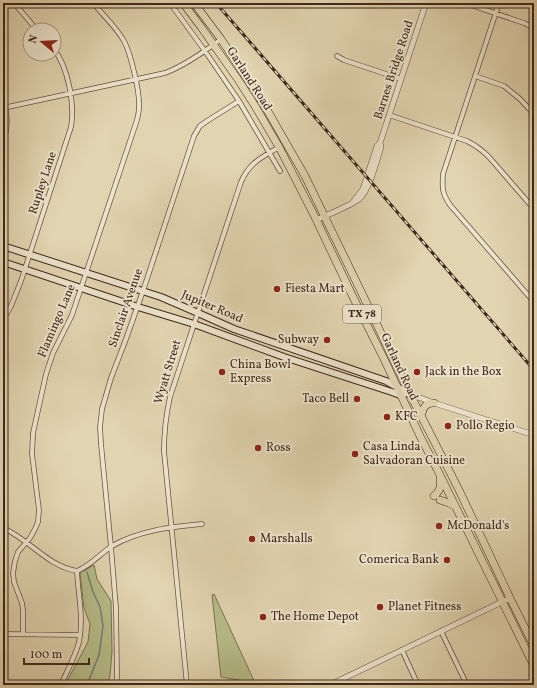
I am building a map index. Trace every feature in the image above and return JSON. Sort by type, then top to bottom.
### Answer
[{"type":"main road","name":"Garland Road","points":[[183,3],[214,44],[239,81],[279,147],[385,360],[400,395],[534,666]]},
{"type":"main road","name":"Garland Road","points":[[194,3],[221,39],[262,101],[305,176],[534,646]]},
{"type":"main road","name":"Jupiter Road","points":[[3,246],[161,297],[250,335],[386,381],[410,394]]},
{"type":"main road","name":"Jupiter Road","points":[[3,262],[194,324],[284,357],[400,395],[410,394]]},
{"type":"main road","points":[[338,267],[347,262]]},
{"type":"main road","points":[[366,322],[374,318]]},
{"type":"main road","points":[[250,335],[250,344]]},
{"type":"main road","points":[[328,362],[330,372]]},
{"type":"main road","points":[[421,416],[426,405],[430,402],[434,403]]},
{"type":"main road","points":[[438,471],[441,484],[437,498],[455,506]]},
{"type":"street","points":[[14,3],[30,22]]},
{"type":"street","name":"Flamingo Lane","points":[[23,634],[23,610],[14,582],[14,561],[18,552],[36,529],[38,522],[39,510],[32,454],[34,433],[46,374],[53,353],[68,325],[82,288],[137,120],[139,107],[139,95],[136,80],[129,53],[124,41],[93,3]]},
{"type":"street","points":[[170,3],[239,101],[280,172]]},
{"type":"street","name":"Barnes Bridge Road","points":[[316,220],[360,199],[365,192],[381,148],[380,143],[426,3]]},
{"type":"street","points":[[465,3],[524,23],[534,28]]},
{"type":"street","points":[[499,3],[443,174],[442,185],[444,195],[450,205],[534,302]]},
{"type":"street","points":[[4,108],[165,73],[175,69],[205,51],[221,39]]},
{"type":"street","points":[[337,56],[344,60],[401,79]]},
{"type":"street","name":"Rupley Lane","points":[[3,320],[17,293],[71,127],[73,110],[62,62]]},
{"type":"street","points":[[475,76],[496,82],[512,91],[534,114]]},
{"type":"street","points":[[3,95],[4,108],[8,119],[8,126],[3,144]]},
{"type":"street","name":"Sinclair Avenue","points":[[116,685],[116,608],[101,444],[100,427],[102,409],[111,378],[138,307],[194,136],[200,126],[239,101]]},
{"type":"street","points":[[389,115],[467,141],[482,150],[534,209]]},
{"type":"street","name":"Wyatt Street","points":[[187,685],[164,451],[166,417],[170,397],[241,182],[245,173],[251,166],[269,153],[287,143]]},
{"type":"street","name":"Jupiter Road","points":[[410,394],[534,435]]},
{"type":"street","points":[[3,528],[13,533],[53,561],[76,571],[87,566],[98,556],[125,539],[155,530],[202,524]]},
{"type":"street","points":[[61,685],[76,652],[80,635],[81,619],[76,571]]},
{"type":"street","points":[[334,684],[510,598]]},
{"type":"street","points":[[440,631],[467,685]]},
{"type":"street","points":[[3,634],[80,635]]},
{"type":"street","points":[[402,650],[418,685]]},
{"type":"green space","points":[[94,565],[97,579],[111,601],[112,652],[108,685],[65,685],[88,642],[90,624],[84,608],[80,573]]},
{"type":"green space","points":[[214,594],[256,685],[242,685],[239,680],[221,677],[212,595]]},
{"type":"waterway","points":[[87,572],[93,592],[100,607],[103,626],[99,655],[87,685]]},
{"type":"railway","points":[[216,3],[534,370]]},
{"type":"place","name":"Fiesta Mart","points":[[277,289]]},
{"type":"place","name":"Subway","points":[[327,340]]},
{"type":"place","name":"China Bowl Express","points":[[222,372]]},
{"type":"place","name":"Jack in the Box","points":[[417,372]]},
{"type":"place","name":"Taco Bell","points":[[357,399]]},
{"type":"place","name":"KFC","points":[[387,417]]},
{"type":"place","name":"Pollo Regio","points":[[448,426]]},
{"type":"place","name":"Ross","points":[[258,448]]},
{"type":"place","name":"Casa Linda Salvadoran Cuisine","points":[[355,454]]},
{"type":"place","name":"McDonald's","points":[[439,526]]},
{"type":"place","name":"Marshalls","points":[[252,539]]},
{"type":"place","name":"Comerica Bank","points":[[447,560]]},
{"type":"place","name":"Planet Fitness","points":[[380,607]]},
{"type":"place","name":"The Home Depot","points":[[263,617]]}]
